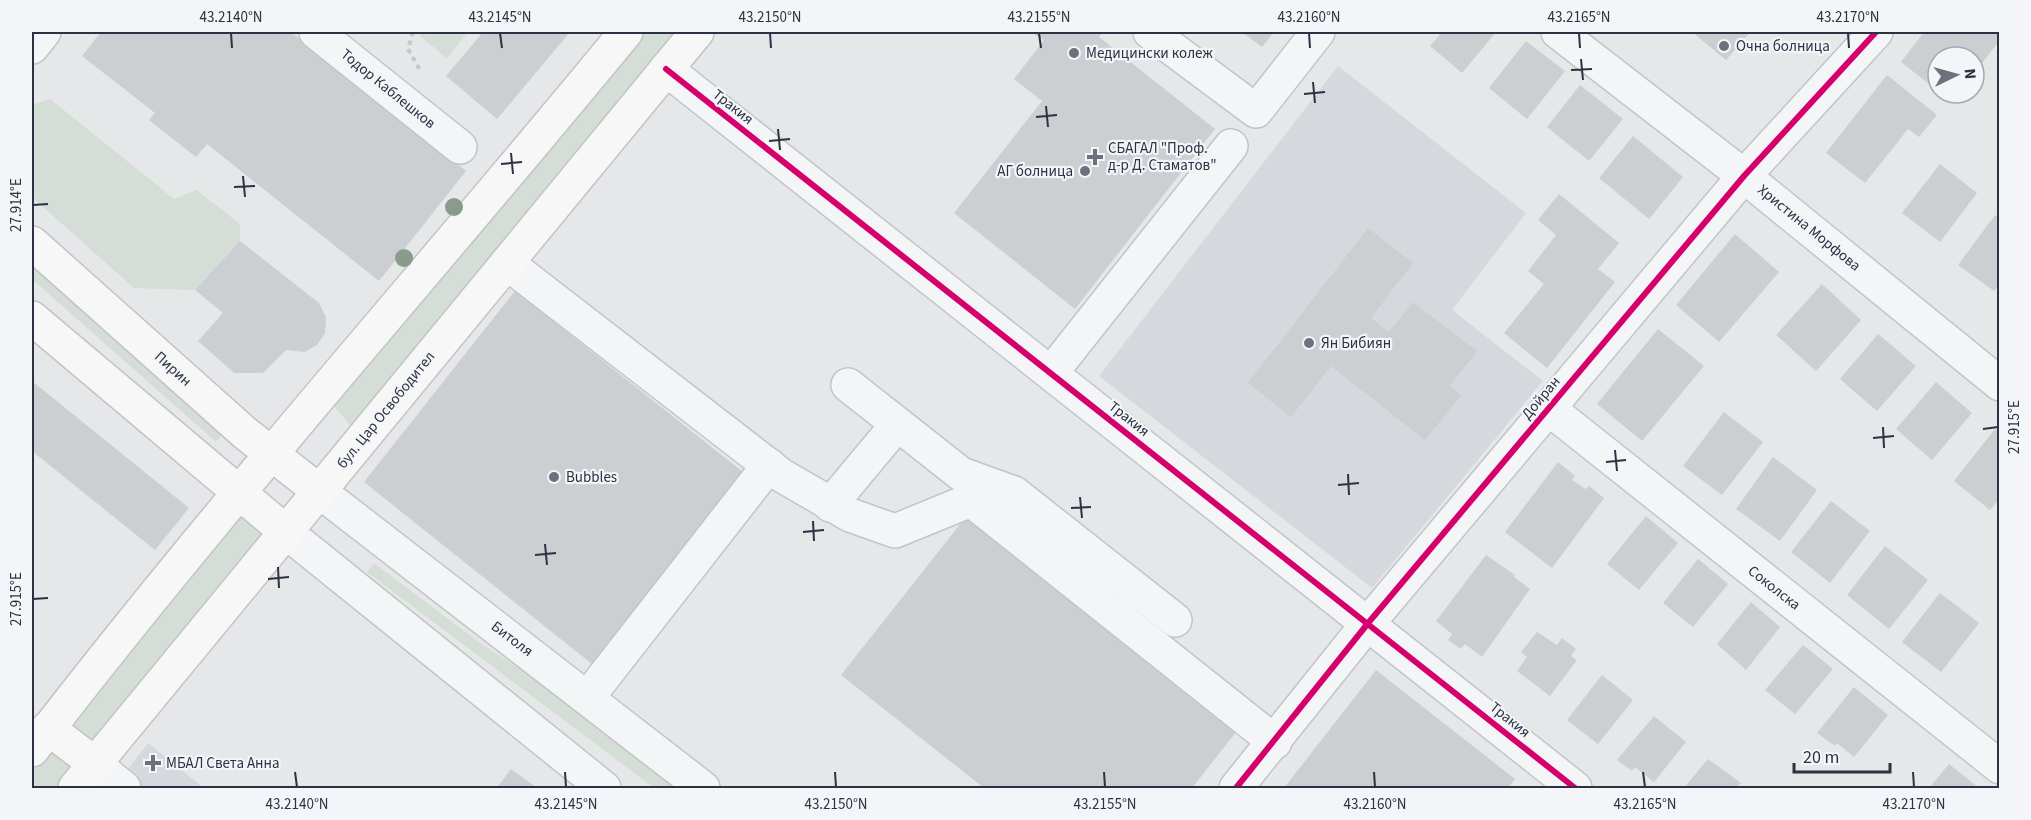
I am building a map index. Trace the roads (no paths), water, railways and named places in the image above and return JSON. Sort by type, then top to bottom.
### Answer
[{"type":"main road","points":[[85,776],[40,739],[379,323],[503,181],[626,32]]},
{"type":"main road","name":"бул. Цар Освободител","points":[[85,776],[697,32]]},
{"type":"main road","name":"Пирин","points":[[32,243],[272,455],[319,491]]},
{"type":"main road","points":[[32,318],[286,532]]},
{"type":"street","points":[[32,47],[44,32]]},
{"type":"street","name":"Тодор Каблешков","points":[[316,32],[460,147]]},
{"type":"street","points":[[1150,32],[1256,111],[1318,32]]},
{"type":"street","name":"Христина Морфова","points":[[1558,32],[1744,176],[2000,384]]},
{"type":"street","name":"Дойран","points":[[1236,789],[1369,622],[1744,176],[1876,32]]},
{"type":"street","name":"Тракия","points":[[666,69],[1369,622],[1575,789]]},
{"type":"street","points":[[1051,373],[1231,146]]},
{"type":"street","points":[[507,263],[781,475],[830,505],[865,522],[895,531],[971,500],[1275,742]]},
{"type":"street","points":[[848,385],[960,474],[1014,493],[1175,620]]},
{"type":"street","name":"Соколска","points":[[1548,408],[2000,767]]},
{"type":"street","points":[[830,505],[897,426]]},
{"type":"street","points":[[588,697],[769,465]]},
{"type":"street","name":"Битоля","points":[[319,491],[588,697],[703,789]]},
{"type":"street","points":[[286,532],[604,789]]},
{"type":"street","points":[[85,776],[124,789]]},
{"type":"place","name":"Очна болница","points":[[1724,46]]},
{"type":"place","name":"Медицински колеж","points":[[1074,53]]},
{"type":"place","name":"СБАГАЛ \"Проф. д-р Д. Стаматов\"","points":[[1095,157]]},
{"type":"place","name":"АГ болница","points":[[1085,171]]},
{"type":"place","name":"Ян Бибиян","points":[[1309,343]]},
{"type":"place","name":"Bubbles","points":[[554,477]]},
{"type":"place","name":"МБАЛ Света Анна","points":[[153,763]]}]
